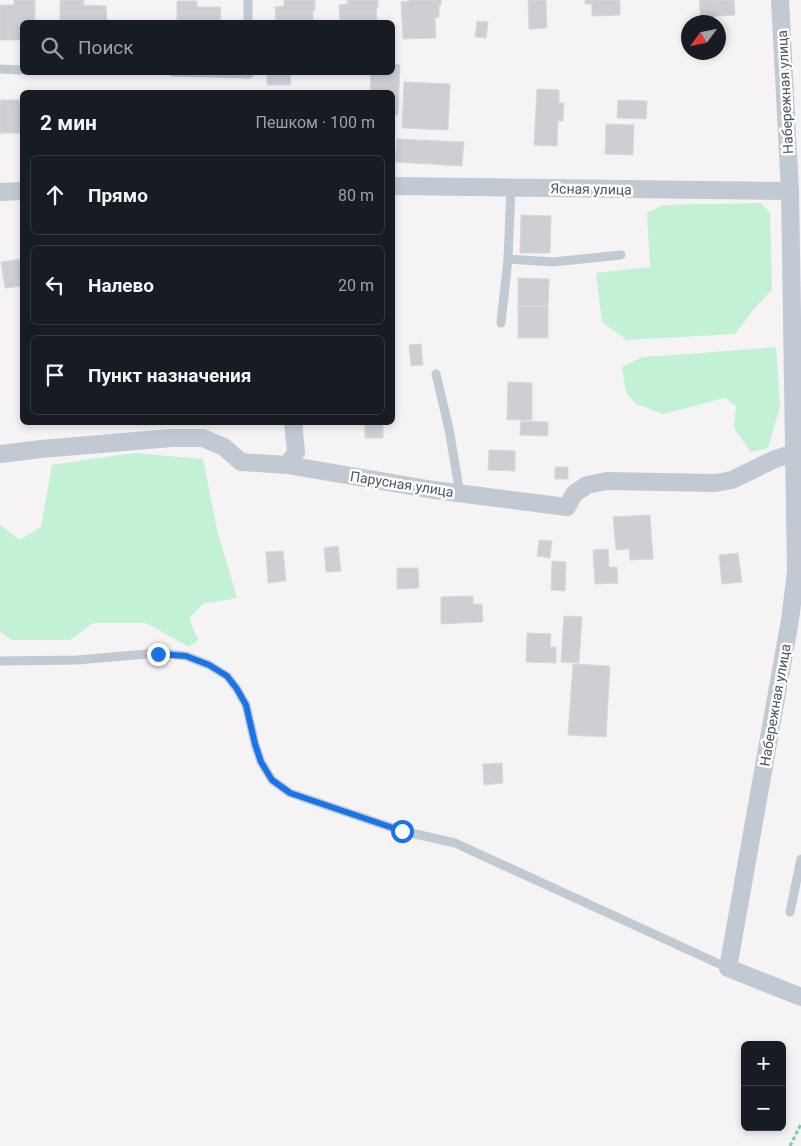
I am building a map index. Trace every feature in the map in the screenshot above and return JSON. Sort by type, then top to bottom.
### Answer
[{"type":"street","name":"Набережная улица","points":[[728,968],[790,620],[796,572],[790,191],[780,0]]},
{"type":"street","name":"Ясная улица","points":[[395,186],[790,191]]},
{"type":"street","points":[[0,192],[20,191]]},
{"type":"street","points":[[287,465],[296,452],[293,425]]},
{"type":"street","name":"Парусная улица","points":[[0,454],[171,438],[203,438],[224,447],[240,462],[287,465],[460,494],[567,507],[574,494],[587,485],[607,481],[715,483],[732,480],[794,453]]},
{"type":"street","points":[[728,968],[801,997]]},
{"type":"lane","points":[[248,0],[248,20]]},
{"type":"lane","points":[[0,69],[20,70]]},
{"type":"lane","points":[[501,324],[508,259],[510,188]]},
{"type":"lane","points":[[508,259],[553,262],[621,254]]},
{"type":"lane","points":[[436,374],[449,429],[460,494]]},
{"type":"lane","points":[[0,661],[76,660],[158,654],[186,656],[209,665],[227,676],[237,689],[246,705],[261,762],[272,780],[290,793],[402,831],[455,843],[728,968]]},
{"type":"lane","points":[[790,912],[801,860]]},
{"type":"path","points":[[790,1146],[801,1124]]},
{"type":"green space","points":[[761,203],[770,213],[772,290],[753,310],[735,334],[627,340],[602,322],[596,273],[650,267],[647,213],[663,205]]},
{"type":"green space","points":[[776,347],[780,407],[768,448],[751,452],[734,428],[736,406],[725,398],[663,414],[636,404],[626,392],[622,367],[642,357]]},
{"type":"green space","points":[[134,453],[203,459],[217,530],[237,598],[203,604],[189,618],[198,640],[189,647],[146,623],[93,623],[70,640],[12,640],[0,632],[0,525],[20,540],[41,527],[52,465]]},
{"type":"building","points":[[14,0],[35,0],[35,20],[20,20],[20,40],[0,40],[0,5],[14,5]]},
{"type":"building","points":[[60,0],[84,0],[83,5],[106,6],[107,20],[60,20]]},
{"type":"building","points":[[284,0],[315,0],[313,20],[276,20],[275,7],[284,6]]},
{"type":"building","points":[[347,0],[378,0],[378,8],[376,8],[377,20],[340,20],[339,5],[348,4]]},
{"type":"building","points":[[410,0],[441,0],[439,17],[435,18],[436,38],[403,39],[401,2]]},
{"type":"building","points":[[528,0],[546,0],[547,28],[529,29]]},
{"type":"building","points":[[585,0],[620,0],[620,15],[592,16],[592,4],[585,4]]},
{"type":"building","points":[[699,0],[734,0],[735,15],[701,15]]},
{"type":"building","points":[[177,1],[197,1],[197,7],[221,7],[220,20],[177,20]]},
{"type":"building","points":[[477,21],[488,22],[486,38],[475,37]]},
{"type":"building","points":[[395,64],[400,65],[398,115],[395,115],[395,90],[370,90],[371,75],[395,75]]},
{"type":"building","points":[[267,75],[290,75],[291,85],[267,85]]},
{"type":"building","points":[[404,82],[450,84],[448,130],[402,128]]},
{"type":"building","points":[[537,89],[559,90],[559,103],[564,103],[563,121],[558,121],[557,146],[534,145]]},
{"type":"building","points":[[0,100],[20,100],[20,133],[1,133],[0,135]]},
{"type":"building","points":[[618,100],[647,101],[646,119],[617,118]]},
{"type":"building","points":[[606,124],[634,125],[633,155],[605,154]]},
{"type":"building","points":[[397,139],[464,142],[462,166],[395,162]]},
{"type":"building","points":[[521,215],[551,216],[550,253],[520,253]]},
{"type":"building","points":[[20,259],[20,286],[5,288],[1,262]]},
{"type":"building","points":[[518,278],[549,279],[548,306],[518,306]]},
{"type":"building","points":[[518,306],[548,306],[548,338],[518,338]]},
{"type":"building","points":[[421,344],[423,365],[411,366],[409,345]]},
{"type":"building","points":[[508,382],[532,383],[532,420],[507,420]]},
{"type":"building","points":[[521,421],[548,422],[548,436],[520,435]]},
{"type":"building","points":[[365,425],[383,425],[383,438],[365,438]]},
{"type":"building","points":[[489,450],[515,451],[515,471],[488,470]]},
{"type":"building","points":[[555,467],[568,467],[568,479],[555,479]]},
{"type":"building","points":[[650,515],[653,559],[630,560],[629,549],[616,550],[613,517]]},
{"type":"building","points":[[539,540],[552,541],[550,558],[537,556]]},
{"type":"building","points":[[338,546],[341,571],[326,572],[324,548]]},
{"type":"building","points":[[608,549],[609,567],[617,567],[618,583],[595,584],[593,550]]},
{"type":"building","points":[[283,551],[286,581],[268,583],[266,552]]},
{"type":"building","points":[[738,553],[742,582],[722,584],[719,555]]},
{"type":"building","points":[[552,561],[566,562],[565,591],[551,590]]},
{"type":"building","points":[[397,568],[418,568],[419,588],[397,589]]},
{"type":"building","points":[[473,596],[473,604],[482,604],[483,622],[441,624],[441,597]]},
{"type":"building","points":[[564,616],[582,617],[579,663],[561,662]]},
{"type":"building","points":[[527,633],[551,634],[550,647],[556,647],[556,663],[526,662]]},
{"type":"building","points":[[573,664],[610,666],[606,737],[568,735]]},
{"type":"building","points":[[502,763],[503,783],[484,785],[483,764]]},
{"type":"route","points":[[158,654],[186,656],[209,665],[227,676],[246,705],[261,762],[272,780],[290,793],[402,831]]}]
